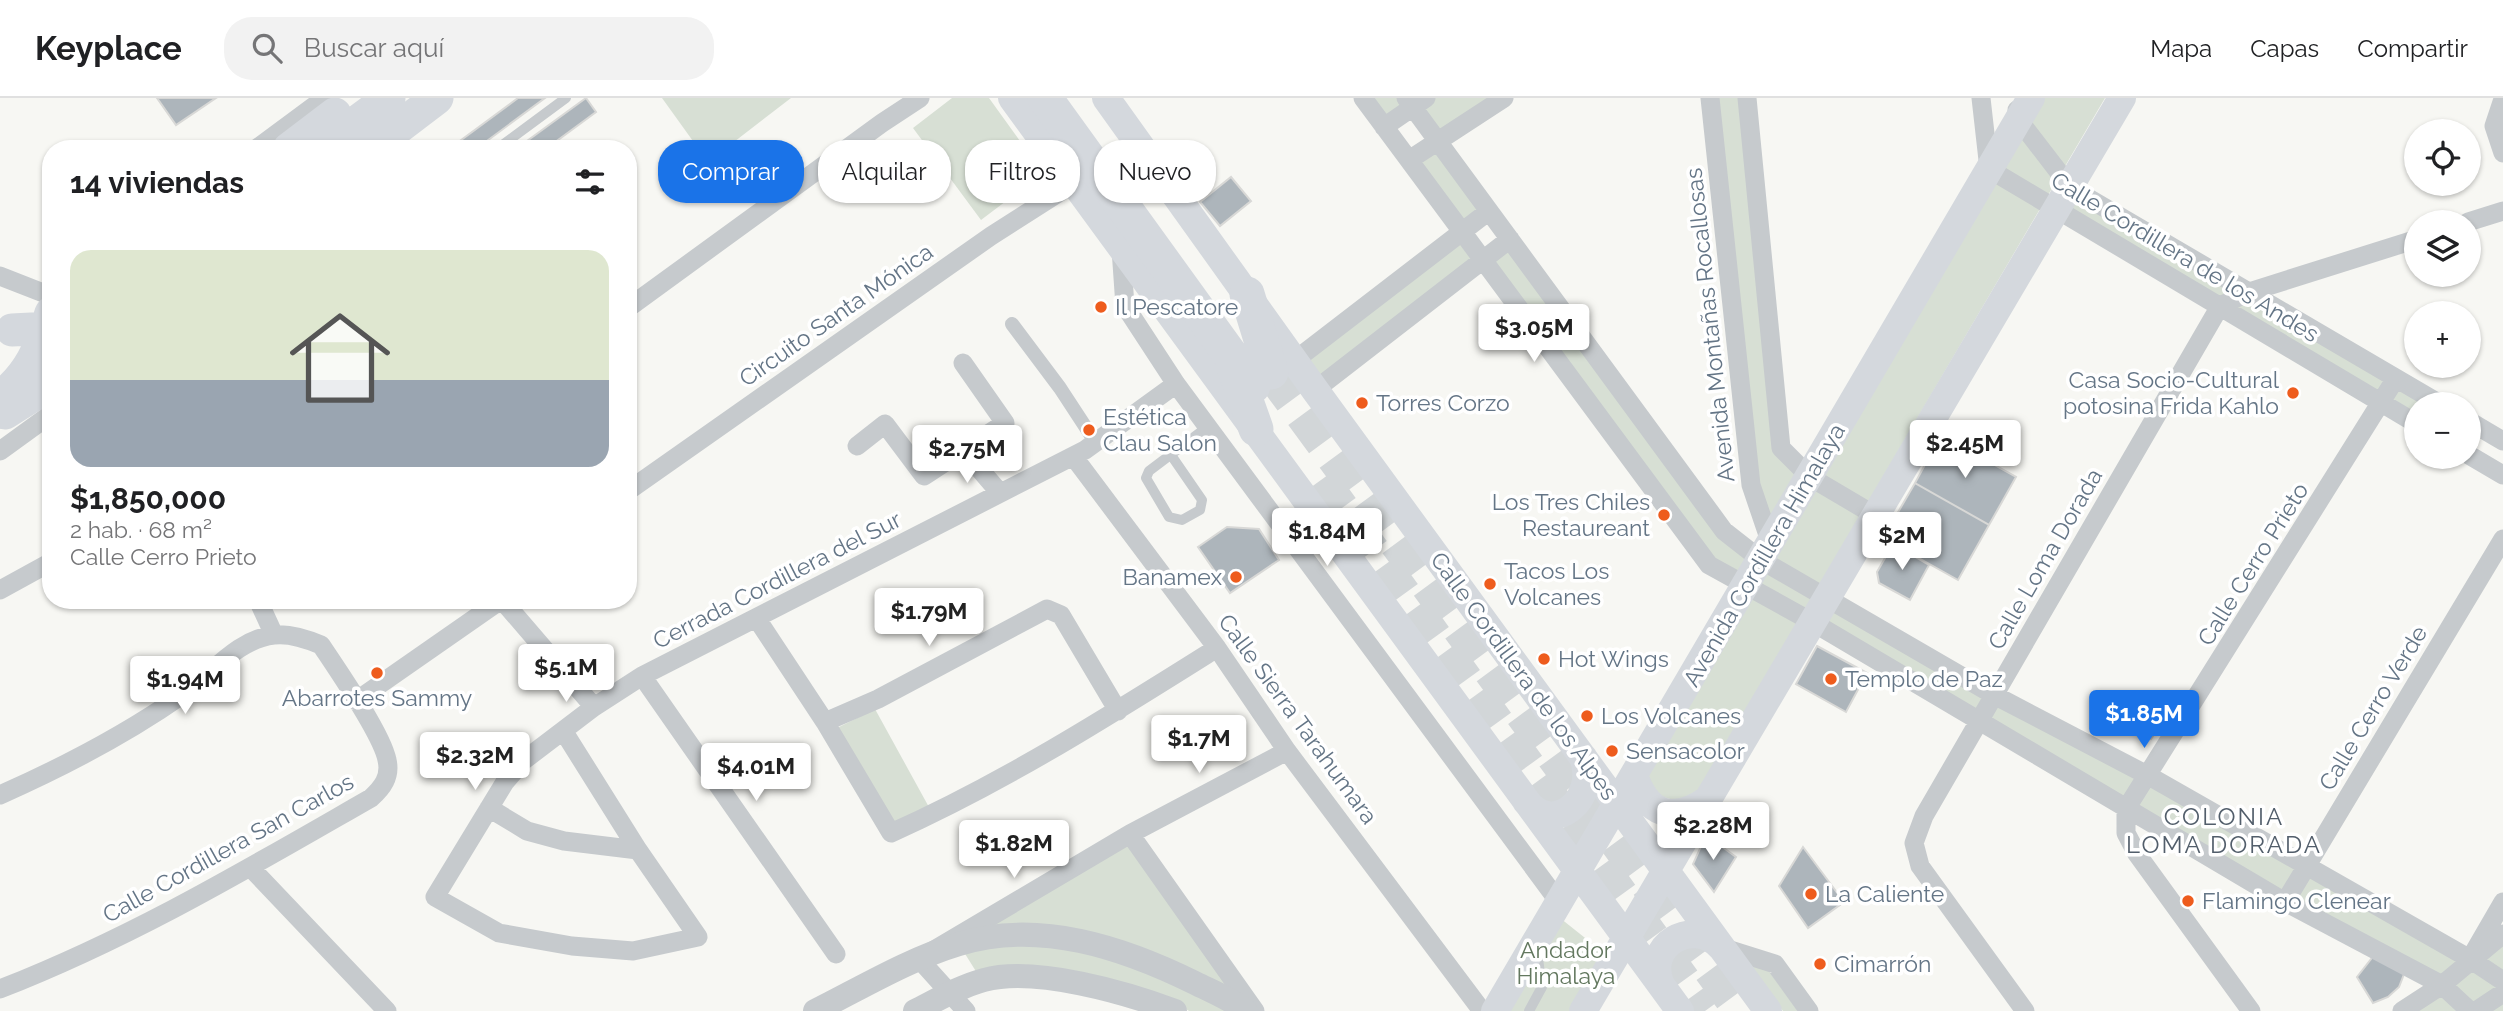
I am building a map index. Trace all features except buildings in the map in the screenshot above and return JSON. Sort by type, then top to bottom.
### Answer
[{"type":"highway","points":[[301,140],[356,98]]},
{"type":"highway","points":[[332,140],[389,98]]},
{"type":"highway","points":[[388,140],[437,98]]},
{"type":"highway","name":"Calle Cordillera de los Alpes","points":[[1045,98],[1273,373]]},
{"type":"highway","name":"Calle Cordillera de los Alpes","points":[[1073,98],[1230,322]]},
{"type":"highway","points":[[1230,322],[1256,429]]},
{"type":"highway","points":[[0,377],[35,325]]},
{"type":"highway","points":[[0,397],[24,377],[35,325]]},
{"type":"highway","points":[[0,416],[42,390]]},
{"type":"main road","points":[[1012,98],[1043,140]]},
{"type":"main road","name":"Calle Cordillera de los Alpes","points":[[1107,98],[1230,322]]},
{"type":"main road","points":[[1583,1011],[2122,98]]},
{"type":"main road","name":"Avenida Cordillera Himalaya","points":[[1495,1011],[1536,942],[1552,892],[1578,872],[1989,169],[2022,105]]},
{"type":"main road","points":[[1080,191],[1679,1011]]},
{"type":"main road","name":"Calle Cordillera de los Alpes","points":[[1273,373],[1315,390],[1768,1011]]},
{"type":"main road","points":[[1526,801],[1531,808],[1547,814],[1564,812],[1579,802],[1588,782],[1579,750]]},
{"type":"main road","points":[[1634,775],[1641,796],[1655,808],[1668,813],[1690,810],[1707,800]]},
{"type":"main road","points":[[1661,985],[1658,961],[1662,950],[1675,938],[1693,933],[1704,934],[1721,947]]},
{"type":"street","points":[[268,140],[325,98]]},
{"type":"street","points":[[637,301],[882,122],[920,98]]},
{"type":"street","points":[[1363,98],[1709,565],[1746,585],[1820,611],[1994,695],[2150,776],[2470,959],[2503,981]]},
{"type":"street","points":[[1409,160],[1504,98]]},
{"type":"street","name":"Avenida Montañas Rocallosas","points":[[1710,98],[1751,485],[1766,552]]},
{"type":"street","points":[[1748,98],[1781,448],[1810,477],[1877,516]]},
{"type":"street","points":[[1981,98],[1989,169]]},
{"type":"street","points":[[1384,127],[1415,101],[1438,141],[1724,531],[1766,552],[1820,611],[1980,720],[2285,902],[2442,985],[2470,1011]]},
{"type":"street","points":[[2502,101],[2494,126],[2503,153]]},
{"type":"street","name":"Calle Cordillera de los Andes","points":[[2022,105],[2064,199],[2220,306],[2404,416]]},
{"type":"street","name":"Calle Cordillera de los Andes","points":[[1989,169],[2064,199],[2249,292],[2420,392]]},
{"type":"street","name":"Circuito Santa Mónica","points":[[637,485],[991,236],[1043,203]]},
{"type":"street","points":[[1273,373],[1489,211]]},
{"type":"street","points":[[2481,218],[2503,211]]},
{"type":"street","points":[[1315,390],[1510,239]]},
{"type":"street","points":[[2220,306],[2249,292],[2404,243]]},
{"type":"street","points":[[1121,248],[1125,306],[1176,384],[1552,892]]},
{"type":"street","points":[[0,276],[35,325]]},
{"type":"street","name":"Calle Loma Dorada","points":[[2025,1011],[1920,866],[1914,843],[1924,816],[2220,306]]},
{"type":"street","points":[[1012,324],[1060,387],[1096,443]]},
{"type":"street","points":[[858,446],[886,424],[924,475],[1005,422],[963,363]]},
{"type":"street","name":"Calle Cerro Prieto","points":[[2126,809],[2150,776],[2396,378]]},
{"type":"street","name":"Cerrada Cordillera del Sur","points":[[638,850],[698,937],[633,951],[572,946],[499,933],[435,897],[505,782],[523,761],[594,707],[642,676],[1073,456],[1096,443],[1176,384]]},
{"type":"street","points":[[0,451],[42,421]]},
{"type":"street","points":[[2481,428],[2503,441]]},
{"type":"street","points":[[964,451],[1000,493]]},
{"type":"street","name":"Calle Sierra Tarahumara","points":[[1073,456],[1217,648],[1287,751],[1482,1011]]},
{"type":"street","points":[[2481,462],[2503,475]]},
{"type":"street","name":"Calle Cerro Verde","points":[[2285,902],[2503,538]]},
{"type":"street","points":[[0,590],[42,567]]},
{"type":"street","points":[[0,795],[70,764],[182,695],[244,645],[274,635],[262,609]]},
{"type":"street","points":[[356,701],[489,609]]},
{"type":"street","points":[[510,609],[594,707]]},
{"type":"street","points":[[825,722],[878,699],[1047,609],[1061,615],[1118,710]]},
{"type":"street","points":[[757,619],[825,722],[891,833],[944,809],[1118,710],[1217,648]]},
{"type":"street","name":"Calle Cordillera San Carlos","points":[[0,989],[72,961],[189,904],[382,789],[388,761],[356,701],[321,645],[304,638],[274,635]]},
{"type":"street","points":[[642,676],[836,954]]},
{"type":"street","points":[[564,732],[638,850]]},
{"type":"street","points":[[919,960],[1130,834],[1287,751]]},
{"type":"street","points":[[489,808],[527,831],[564,841],[638,850]]},
{"type":"street","points":[[2126,809],[2126,833],[2137,853],[2251,1011]]},
{"type":"street","points":[[1130,834],[1255,1011]]},
{"type":"street","points":[[250,867],[387,1011]]},
{"type":"street","points":[[2470,959],[2503,901]]},
{"type":"street","points":[[815,1011],[919,960],[961,943],[1021,934],[1083,940],[1151,962],[1247,1011]]},
{"type":"street","points":[[2402,1011],[2442,985],[2503,934]]},
{"type":"street","points":[[1721,947],[1775,964],[1809,1011]]},
{"type":"street","points":[[919,960],[958,1003]]},
{"type":"street","points":[[915,1011],[958,1003],[986,979],[1033,978],[1086,983],[1175,1011]]},
{"type":"street","points":[[2476,1011],[2503,993]]},
{"type":"lane","points":[[509,140],[566,98]]},
{"type":"lane","points":[[1171,455],[1202,500],[1200,510],[1182,520],[1169,517],[1146,478],[1149,471],[1206,428]]},
{"type":"lane","points":[[1529,1011],[1542,987],[1536,942]]},
{"type":"green space","points":[[662,98],[791,98],[737,140],[692,140]]},
{"type":"green space","points":[[952,98],[989,98],[1019,140],[965,140],[965,198],[951,179],[951,140],[922,140],[913,128]]},
{"type":"green space","points":[[1363,98],[1504,98],[1438,141],[1489,211],[1462,232],[1482,260],[1510,239],[1724,531],[1761,560],[1746,585],[1709,565],[1482,261],[1315,390],[1294,361],[1461,232],[1409,160],[1437,142],[1413,107],[1384,127]]},
{"type":"green space","points":[[1710,98],[1747,98],[1781,448],[1810,477],[1771,544],[1751,485]]},
{"type":"green space","points":[[2038,98],[2105,98],[1694,799],[1682,802],[1655,795],[1643,772]]},
{"type":"green space","points":[[2071,188],[2420,392],[2404,392],[2404,416],[2058,210]]},
{"type":"green space","points":[[968,203],[1003,203],[981,220]]},
{"type":"green space","points":[[1827,599],[2470,959],[2503,934],[2503,1011],[2402,1011],[2442,985],[1814,623]]},
{"type":"green space","points":[[875,709],[930,809],[891,825],[837,728]]},
{"type":"green space","points":[[1129,841],[1248,1011],[1189,1011],[1169,999],[977,973],[957,941]]},
{"type":"green space","name":"Andador Himalaya","points":[[1560,918],[1604,953],[1570,1011],[1506,1011]]},
{"type":"green space","points":[[1747,962],[1769,971],[1798,1011],[1783,1011]]},
{"type":"tunnel","points":[[1271,372],[1741,1011]]},
{"type":"tunnel","points":[[1321,480],[1705,1011]]},
{"type":"place","name":"Il Pescatore","points":[[1101,307]]},
{"type":"place","name":"Casa Socio-Cultural potosina Frida Kahlo","points":[[2293,393]]},
{"type":"place","name":"Torres Corzo","points":[[1362,403]]},
{"type":"place","name":"Estética Clau Salon","points":[[1089,430]]},
{"type":"place","name":"Los Tres Chiles Restaureant","points":[[1664,515]]},
{"type":"place","name":"Banamex","points":[[1236,577]]},
{"type":"place","name":"Tacos Los Volcanes","points":[[1490,584]]},
{"type":"place","name":"Hot Wings","points":[[1544,659]]},
{"type":"place","name":"Abarrotes Sammy","points":[[377,673]]},
{"type":"place","name":"Templo de Paz","points":[[1831,679]]},
{"type":"place","name":"Los Volcanes","points":[[1587,716]]},
{"type":"place","name":"Sensacolor","points":[[1612,751]]},
{"type":"place","name":"La Caliente","points":[[1811,894]]},
{"type":"place","name":"Flamingo Clenear","points":[[2188,901]]},
{"type":"place","name":"Cimarrón","points":[[1820,964]]},
{"type":"district","name":"COLONIA LOMA DORADA","points":[[2224,831]]}]
